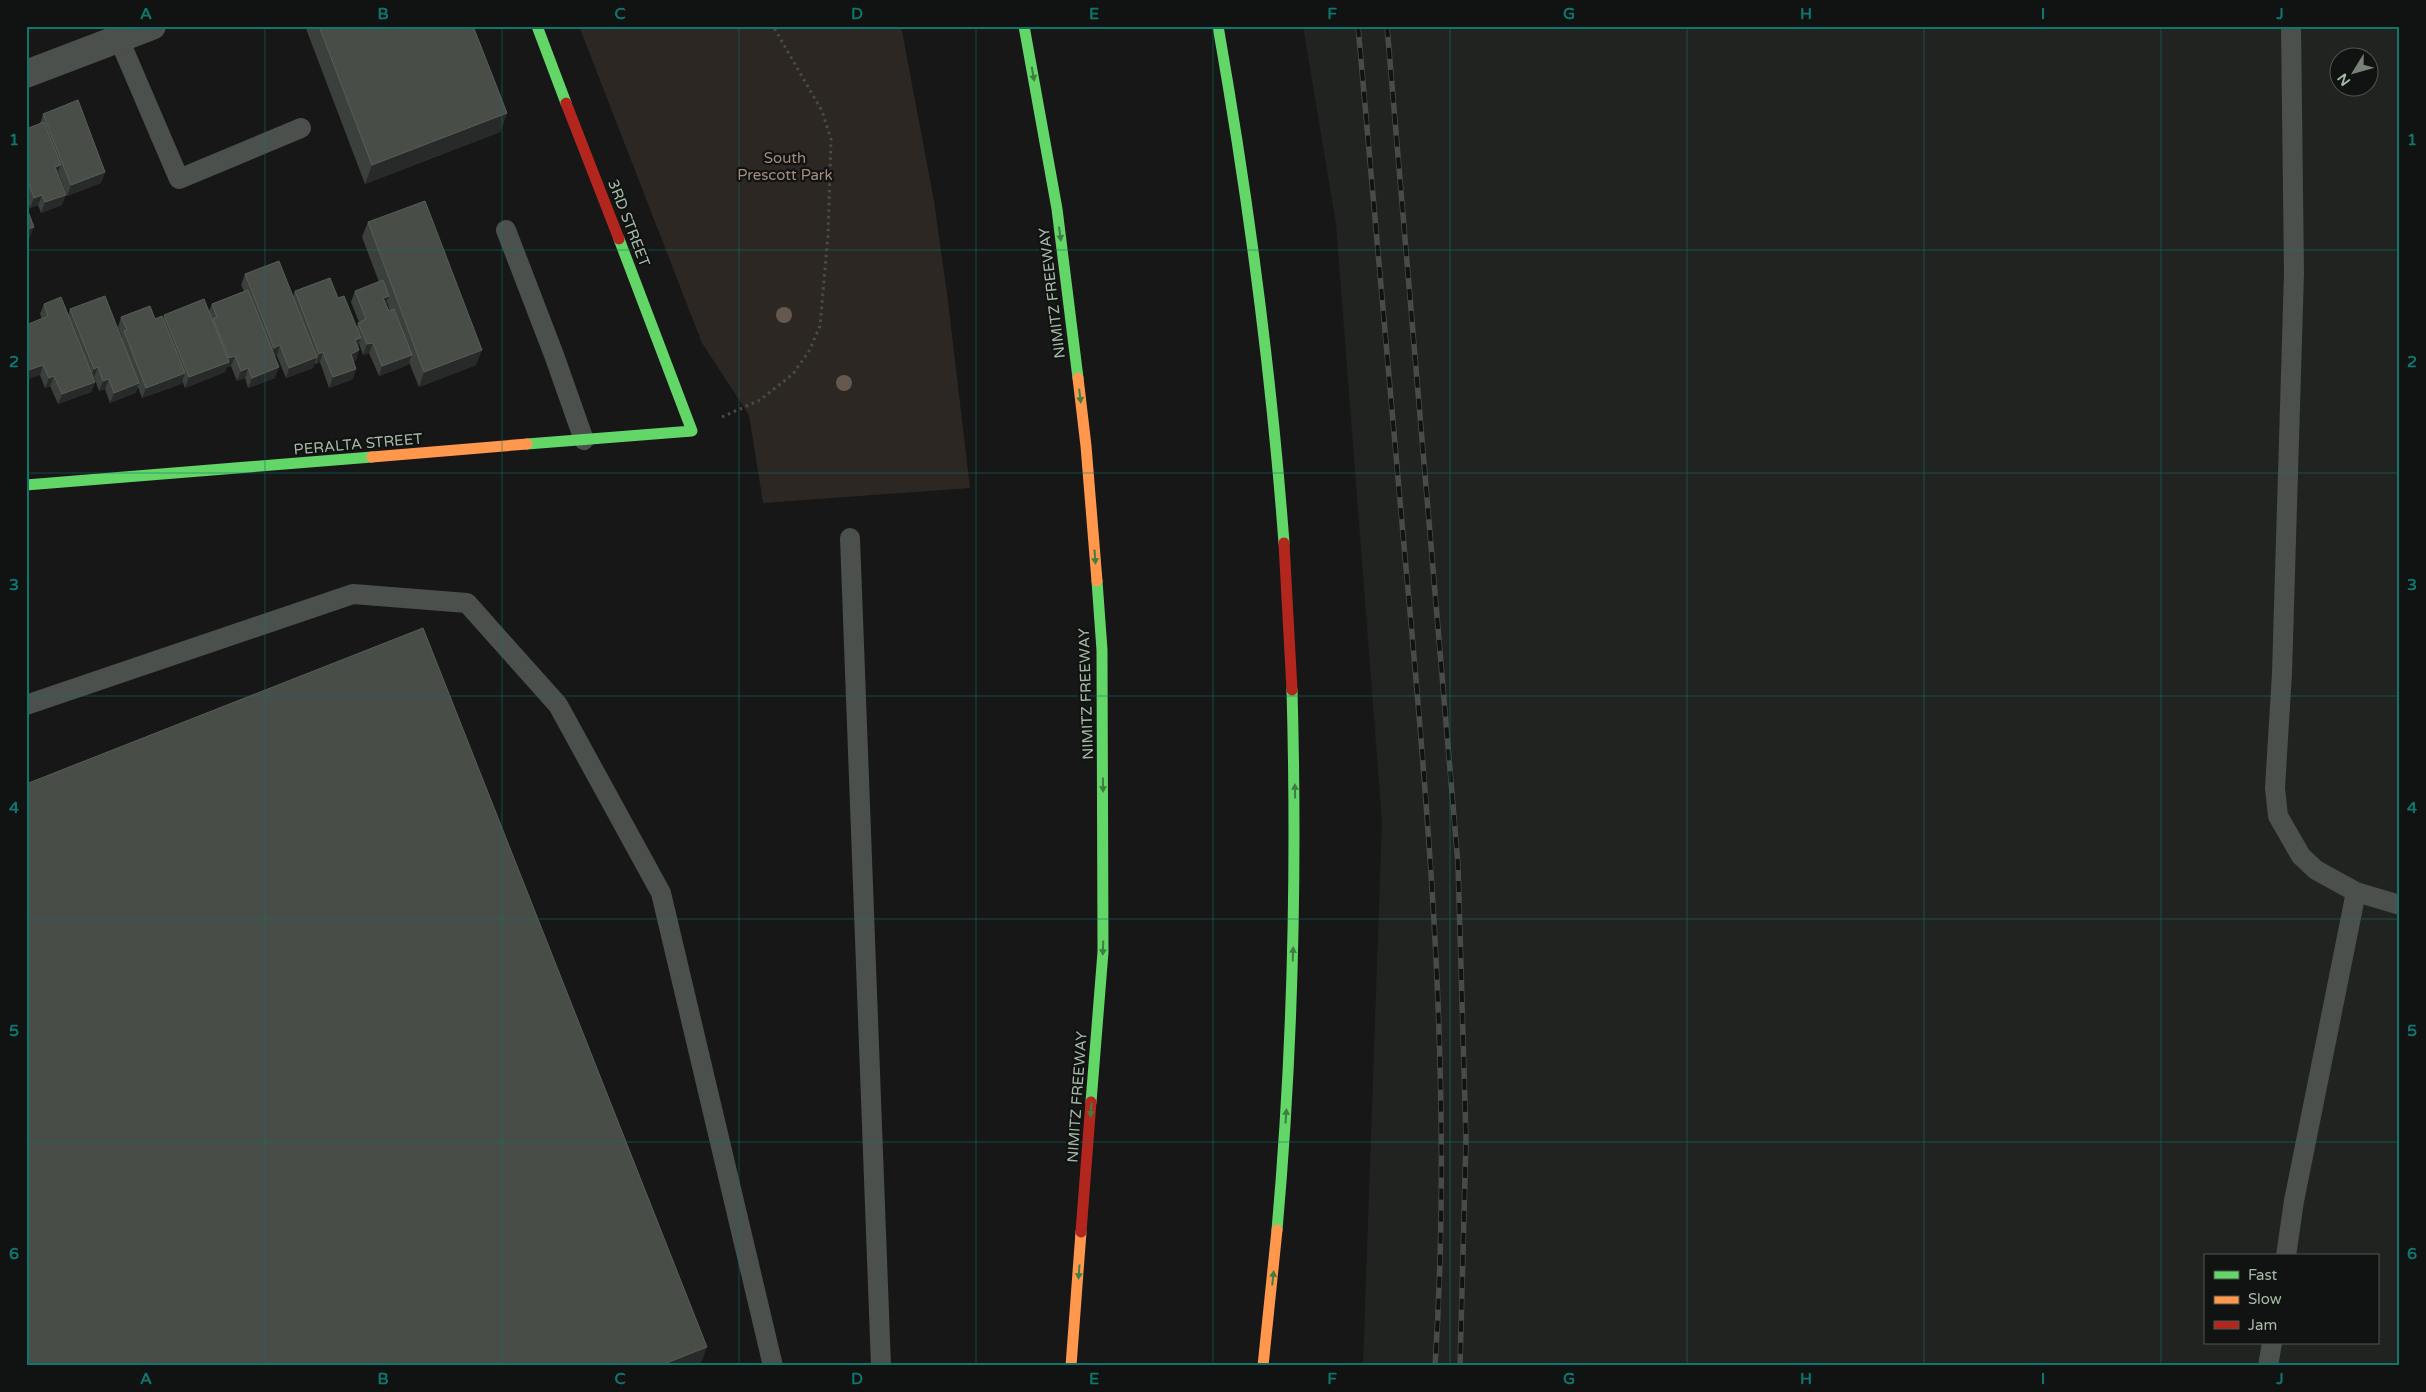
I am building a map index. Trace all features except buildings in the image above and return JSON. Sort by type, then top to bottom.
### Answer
[{"type":"main road","name":"3RD STREET","points":[[537,26],[692,431]]},
{"type":"main road","name":"NIMITZ FREEWAY","points":[[1024,26],[1057,209],[1067,287],[1086,446],[1102,650],[1103,952],[1071,1363]]},
{"type":"main road","points":[[1218,26],[1242,162],[1264,328],[1282,494],[1292,660],[1294,929],[1286,1122],[1265,1366]]},
{"type":"main road","name":"PERALTA STREET","points":[[26,485],[692,431]]},
{"type":"street","points":[[26,74],[152,26]]},
{"type":"lane","points":[[2291,26],[2294,273],[2282,663],[2275,788],[2278,816],[2287,836],[2301,856],[2316,870],[2356,892],[2400,905]]},
{"type":"lane","points":[[119,38],[179,179],[301,128]]},
{"type":"lane","points":[[506,230],[584,440]]},
{"type":"lane","points":[[850,538],[881,1366]]},
{"type":"lane","points":[[26,704],[352,594],[467,603],[558,705],[661,894],[773,1366]]},
{"type":"lane","points":[[2286,1254],[2294,1200],[2356,892]]},
{"type":"lane","points":[[2268,1366],[2272,1344]]},
{"type":"path","points":[[692,431],[760,400],[793,374],[809,351],[820,326],[828,235],[831,139],[822,111],[773,26]]},
{"type":"shaded area","points":[[1303,26],[2400,26],[2400,1366],[1363,1366],[1382,821],[1336,224]]},
{"type":"green space","name":"South Prescott Park","points":[[579,26],[901,26],[934,201],[970,488],[763,503],[749,415],[702,343]]},
{"type":"railway","points":[[1358,26],[1423,759],[1436,961],[1440,1062],[1441,1164],[1440,1265],[1435,1366]]},
{"type":"railway","points":[[1387,26],[1458,864],[1466,1139],[1460,1366]]},
{"type":"traffic: fast","points":[[537,26],[566,103]]},
{"type":"traffic: fast","points":[[1024,26],[1057,209],[1078,378]]},
{"type":"traffic: fast","points":[[1218,26],[1249,219],[1265,348],[1284,543]]},
{"type":"traffic: fast","points":[[527,444],[692,431],[619,239]]},
{"type":"traffic: fast","points":[[26,485],[372,457]]},
{"type":"traffic: fast","points":[[1091,1102],[1103,952],[1102,650],[1097,581]]},
{"type":"traffic: fast","points":[[1277,1230],[1287,1095],[1294,893],[1292,690]]},
{"type":"traffic: slow","points":[[1078,378],[1086,446],[1097,581]]},
{"type":"traffic: slow","points":[[372,457],[527,444]]},
{"type":"traffic: slow","points":[[1263,1366],[1277,1230]]},
{"type":"traffic: slow","points":[[1071,1366],[1081,1232]]},
{"type":"traffic: jam","points":[[566,103],[619,239]]},
{"type":"traffic: jam","points":[[1284,543],[1292,690]]},
{"type":"traffic: jam","points":[[1081,1232],[1091,1102]]}]
